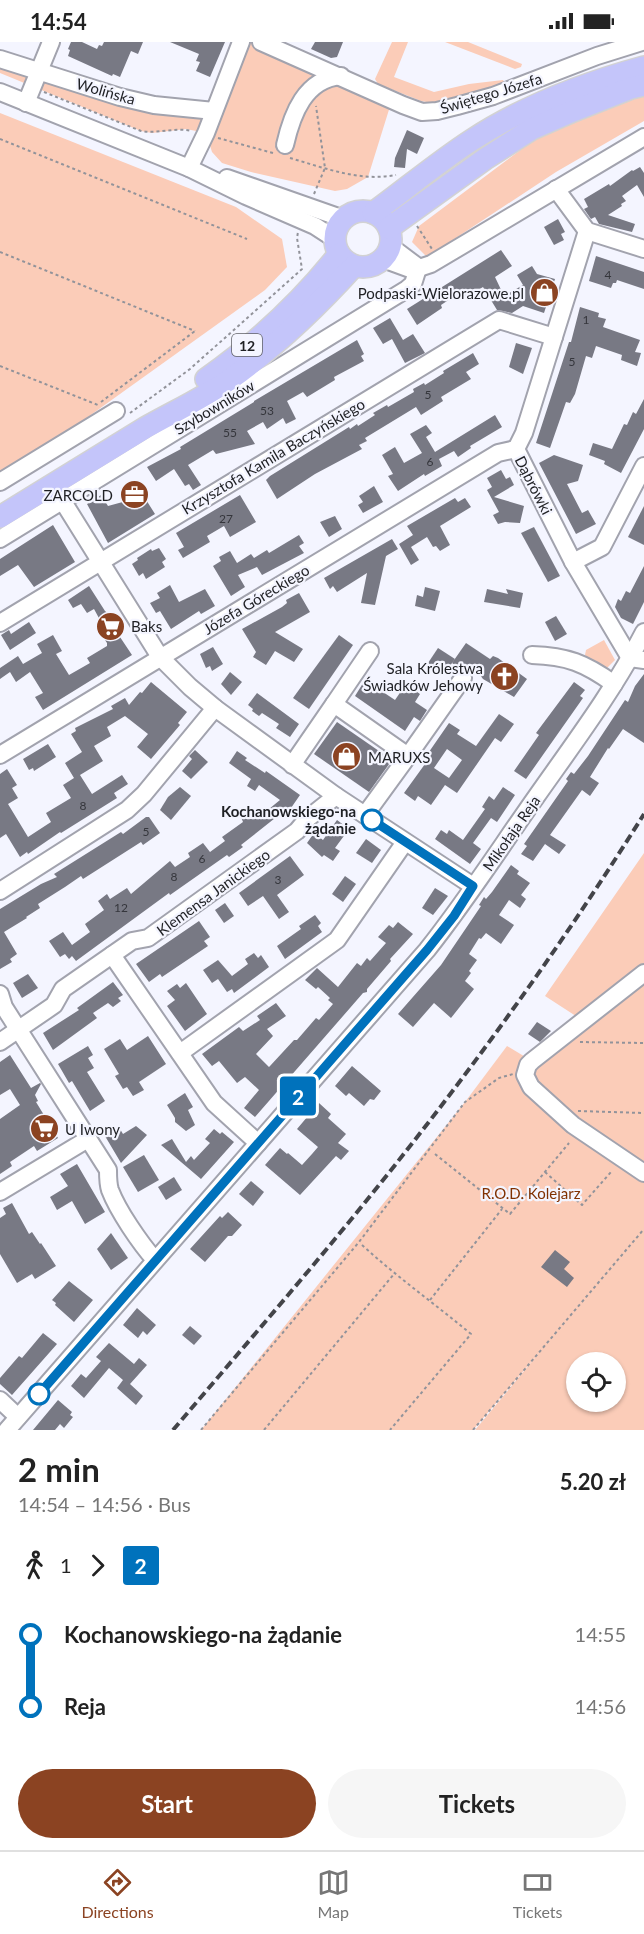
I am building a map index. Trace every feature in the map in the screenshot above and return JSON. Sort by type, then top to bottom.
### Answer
[{"type":"main road","points":[[373,213],[454,152],[495,126],[554,98],[644,67]]},
{"type":"main road","points":[[343,253],[370,267],[387,244],[507,144],[532,129],[573,111],[644,85]]},
{"type":"main road","points":[[344,219],[358,212],[373,213],[379,217],[387,244]]},
{"type":"main road","name":"12","points":[[343,253],[336,231],[344,219]]},
{"type":"main road","name":"Szybowników","points":[[0,517],[147,427],[174,401],[222,367],[282,315],[343,253]]},
{"type":"street","points":[[32,87],[51,42]]},
{"type":"street","points":[[189,168],[206,133],[241,42]]},
{"type":"street","name":"Świętego Józefa","points":[[261,42],[422,112],[437,111],[493,96],[597,56],[642,42]]},
{"type":"street","name":"Wolińska","points":[[0,59],[32,87],[237,192],[315,226],[343,253]]},
{"type":"street","points":[[285,145],[288,130],[303,98],[315,84],[331,77],[341,76]]},
{"type":"street","name":"Wolińska","points":[[0,92],[32,87],[120,97],[154,105],[214,111]]},
{"type":"street","points":[[387,244],[413,270],[431,264],[644,137]]},
{"type":"street","name":"Wolińska","points":[[189,168],[252,186],[344,219]]},
{"type":"street","points":[[556,189],[587,231],[644,249]]},
{"type":"street","name":"Dąbrówki","points":[[587,231],[524,433],[516,449],[573,562],[637,659]]},
{"type":"street","name":"Szybowników","points":[[0,539],[407,289],[413,284],[418,268]]},
{"type":"street","name":"Krzysztofa Kamila Baczyńskiego","points":[[0,623],[499,320],[554,337]]},
{"type":"street","points":[[0,482],[121,414]]},
{"type":"street","name":"Józefa Góreckiego","points":[[0,756],[498,453],[516,449]]},
{"type":"street","points":[[573,562],[602,547],[644,466]]},
{"type":"street","points":[[62,500],[160,657],[215,708],[292,765],[473,886]]},
{"type":"street","name":"Mikołaja Reja","points":[[13,1424],[427,950],[454,916],[614,684],[637,659],[644,632]]},
{"type":"street","points":[[292,765],[370,651]]},
{"type":"street","points":[[532,655],[579,662],[614,684]]},
{"type":"street","points":[[365,815],[463,678]]},
{"type":"street","points":[[334,704],[408,756]]},
{"type":"street","points":[[0,891],[127,810],[144,794],[215,708]]},
{"type":"street","name":"Klemensa Janickiego","points":[[0,1042],[54,1005],[63,989],[132,941],[148,938],[297,831],[307,819],[336,796]]},
{"type":"street","points":[[180,1053],[337,940],[405,842]]},
{"type":"street","points":[[112,955],[214,1103],[258,1143]]},
{"type":"street","points":[[644,972],[532,1060],[526,1070],[526,1081],[529,1085],[573,1125],[644,1173]]},
{"type":"street","points":[[0,994],[18,1030],[108,1170],[110,1189],[141,1243],[155,1260]]},
{"type":"street","points":[[0,1192],[88,1139]]},
{"type":"street","points":[[0,1400],[13,1424]]},
{"type":"path","points":[[315,84],[318,128],[325,168]]},
{"type":"path","points":[[32,87],[141,131],[152,133],[186,129],[206,133]]},
{"type":"path","points":[[0,140],[247,239]]},
{"type":"path","points":[[121,414],[190,369],[302,269],[297,238],[299,229]]},
{"type":"path","points":[[0,252],[195,331]]},
{"type":"path","points":[[0,366],[98,405]]},
{"type":"path","points":[[572,1041],[644,1043]]},
{"type":"path","points":[[201,1430],[359,1242],[465,1102],[499,1078],[526,1070]]},
{"type":"path","points":[[577,1111],[644,1113]]},
{"type":"path","points":[[435,1154],[510,1214],[569,1143]]},
{"type":"path","points":[[545,1172],[582,1205],[611,1172]]},
{"type":"path","points":[[430,1299],[502,1209]]},
{"type":"path","points":[[473,1430],[644,1229]]},
{"type":"path","points":[[362,1245],[394,1274],[430,1299],[471,1334],[390,1430]]},
{"type":"path","points":[[264,1430],[394,1274]]},
{"type":"green space","points":[[241,42],[261,42],[392,100],[368,177],[347,189],[335,191],[251,172],[222,163],[212,152],[206,133],[186,129],[152,133],[141,131],[0,73],[0,59],[120,97],[214,111]]},
{"type":"green space","points":[[392,42],[408,42],[394,77],[434,92],[469,84],[503,80],[505,83],[432,103],[421,101],[378,84],[375,79]]},
{"type":"green space","points":[[445,42],[468,42],[522,64],[521,67],[515,69]]},
{"type":"green space","points":[[644,95],[644,121],[556,172],[427,257],[412,242],[419,226],[531,142],[602,107]]},
{"type":"green space","points":[[0,113],[236,207],[282,239],[287,267],[265,290],[0,480]]},
{"type":"green space","points":[[604,640],[615,660],[606,669],[590,663],[585,655],[586,650]]},
{"type":"green space","name":"R.O.D. Kolejarz","points":[[644,853],[644,1430],[475,1430],[544,1347],[473,1430],[201,1430],[465,1102],[507,1046],[532,1061],[582,1020],[545,996]]},
{"type":"building","points":[[71,42],[82,42],[97,49],[104,42],[143,42],[138,54],[131,51],[120,77],[113,74],[112,76],[68,56]]},
{"type":"building","points":[[170,42],[225,42],[210,77],[196,71],[200,62],[196,61],[199,54]]},
{"type":"building","points":[[315,42],[343,42],[337,57],[331,58],[311,49]]},
{"type":"building","points":[[407,130],[424,138],[417,154],[407,149],[405,168],[394,167],[395,158]]},
{"type":"building","points":[[640,167],[644,173],[644,197],[637,185],[622,196],[626,201],[621,204],[622,206],[608,215],[635,224],[632,232],[599,224],[595,217],[591,219],[584,209],[588,207],[584,199]]},
{"type":"building","points":[[558,219],[565,232],[561,234],[564,240],[554,245],[544,227]]},
{"type":"building","points":[[501,250],[512,266],[495,277],[504,296],[523,285],[517,275],[532,266],[537,274],[555,279],[544,313],[523,306],[512,313],[497,310],[483,287],[463,299],[459,293],[417,325],[407,309]]},
{"type":"building","points":[[596,256],[644,272],[644,289],[617,280],[611,288],[589,281]]},
{"type":"building","points":[[580,307],[599,313],[598,317],[606,319],[603,327],[640,340],[635,352],[641,353],[637,366],[621,360],[622,355],[596,346],[592,358],[586,356],[575,394],[570,403],[566,402],[550,448],[536,443],[569,342],[571,342]]},
{"type":"building","points":[[390,318],[403,340],[413,334],[425,353],[405,363],[392,339],[383,344],[373,328]]},
{"type":"building","points":[[357,340],[364,354],[361,356],[364,361],[334,377],[335,380],[307,397],[303,392],[287,401],[296,419],[286,424],[283,418],[267,429],[263,422],[247,431],[255,444],[216,454],[213,450],[188,465],[201,485],[193,490],[189,484],[185,486],[174,469],[156,481],[147,467],[181,449],[180,447],[254,401]]},
{"type":"building","points":[[516,343],[532,348],[523,374],[509,367]]},
{"type":"building","points":[[473,353],[479,364],[466,372],[471,379],[441,397],[443,401],[421,415],[416,407],[365,438],[367,441],[359,445],[362,449],[315,474],[277,499],[266,480],[270,476],[349,427],[350,429],[357,424],[358,426],[375,415],[373,413],[414,392],[413,389],[424,383],[425,385]]},
{"type":"building","points":[[644,399],[644,429],[621,473],[604,464],[605,461],[589,455],[593,443],[612,449],[624,424],[627,425],[633,412],[636,414]]},
{"type":"building","points":[[495,415],[502,427],[470,446],[471,448],[458,457],[454,451],[439,459],[442,466],[425,476],[424,474],[398,491],[388,476],[393,474],[382,455],[395,447],[404,463],[422,453],[410,434],[426,425],[432,433],[426,437],[435,452]]},
{"type":"building","points":[[554,455],[583,465],[578,481],[567,484],[582,513],[588,510],[596,524],[576,534],[539,463]]},
{"type":"building","points":[[501,470],[506,479],[510,477],[514,485],[494,497],[524,506],[520,523],[498,524],[493,515],[499,512],[487,490],[492,487],[487,478]]},
{"type":"building","points":[[374,486],[383,502],[363,513],[358,505],[363,502],[359,496]]},
{"type":"building","points":[[138,487],[155,514],[108,543],[87,504],[101,495],[108,506],[130,500],[127,494]]},
{"type":"building","points":[[240,495],[256,522],[230,537],[224,526],[207,536],[210,542],[183,558],[178,550],[184,547],[176,533]]},
{"type":"building","points":[[455,498],[458,502],[465,498],[471,507],[440,526],[450,545],[440,551],[436,546],[433,547],[427,537],[411,547],[419,560],[411,565],[399,544],[413,535],[407,526]]},
{"type":"building","points":[[644,506],[644,545],[628,537]]},
{"type":"building","points":[[335,516],[342,529],[329,537],[320,522]]},
{"type":"building","points":[[53,525],[75,562],[34,587],[18,565],[0,576],[0,559]]},
{"type":"building","points":[[534,527],[560,576],[548,582],[521,533]]},
{"type":"building","points":[[299,535],[304,543],[299,546],[304,553],[262,575],[257,567],[238,575],[245,587],[231,596],[213,566],[221,561],[219,557],[230,551],[237,563],[251,554],[254,558],[267,550],[269,553]]},
{"type":"building","points":[[392,539],[398,549],[386,556],[375,605],[361,603],[367,573],[337,592],[333,586],[330,589],[324,578]]},
{"type":"building","points":[[159,548],[166,559],[162,562],[165,567],[146,579],[143,573],[139,576],[132,564],[151,549],[152,551]]},
{"type":"building","points":[[644,566],[644,602],[633,624],[621,618],[615,607],[618,599],[621,601],[626,591],[630,593]]},
{"type":"building","points":[[170,585],[179,602],[205,589],[215,606],[201,614],[199,611],[171,629],[160,611],[156,613],[150,603],[160,598],[157,593]]},
{"type":"building","points":[[89,586],[105,611],[111,616],[119,629],[116,631],[132,655],[43,710],[35,697],[43,693],[30,672],[16,682],[10,672],[0,679],[0,668],[18,656],[23,664],[42,653],[37,644],[53,635],[62,651],[56,654],[69,675],[90,663],[87,658],[107,646],[101,634],[106,631],[94,609],[87,613],[81,604],[73,608],[68,600]]},
{"type":"building","points":[[425,587],[440,591],[435,611],[415,606],[417,595],[423,597]]},
{"type":"building","points":[[487,589],[508,594],[506,589],[523,593],[520,608],[484,602]]},
{"type":"building","points":[[299,593],[310,612],[275,632],[303,649],[294,662],[275,651],[266,665],[253,657],[256,652],[242,629],[282,607],[287,603],[286,600]]},
{"type":"building","points":[[556,616],[567,634],[555,641],[545,622]]},
{"type":"building","points":[[29,622],[36,633],[10,650],[1,635],[9,630],[11,634]]},
{"type":"building","points":[[339,635],[353,645],[309,709],[293,698]]},
{"type":"building","points":[[466,643],[490,659],[493,656],[498,658],[527,679],[514,697],[483,679],[472,664],[468,669],[459,668],[452,663]]},
{"type":"building","points":[[213,647],[223,664],[212,671],[210,666],[206,668],[200,654]]},
{"type":"building","points":[[438,648],[455,659],[444,674],[428,663]]},
{"type":"building","points":[[230,672],[242,682],[231,695],[221,684]]},
{"type":"building","points":[[644,674],[644,743],[623,729],[608,748],[590,777],[599,783],[590,796],[582,790],[550,835],[566,845],[559,854],[545,844],[533,861],[521,854],[527,846],[524,844],[568,781],[566,779],[571,772],[574,774],[588,756],[625,700],[628,702],[635,686]]},
{"type":"building","points":[[365,680],[395,700],[406,684],[420,694],[415,702],[427,710],[420,721],[414,717],[405,731],[355,696]]},
{"type":"building","points":[[151,682],[187,712],[178,723],[180,725],[151,759],[137,747],[148,734],[125,716],[107,727],[111,736],[94,746],[103,761],[80,775],[92,794],[122,775],[128,784],[114,793],[117,798],[20,857],[6,834],[0,838],[0,774],[7,769],[17,785],[12,788],[18,798],[8,804],[28,837],[51,822],[46,813],[71,798],[63,785],[74,778],[65,763],[82,752],[71,734],[76,731],[75,728],[113,709],[111,706],[125,698],[129,705]]},
{"type":"building","points":[[574,682],[585,690],[580,696],[583,698],[526,779],[514,771],[539,735],[536,733]]},
{"type":"building","points":[[257,693],[299,724],[290,737],[276,728],[279,724],[262,713],[259,716],[252,711],[253,709],[248,705]]},
{"type":"building","points":[[499,714],[514,724],[501,742],[495,738],[457,793],[445,785],[431,805],[418,796],[415,801],[404,793],[425,764],[422,762],[449,723],[460,730],[457,734],[476,746]],"holes":[[[447,749],[462,760],[449,778],[434,768]]]},
{"type":"building","points":[[337,722],[392,760],[369,792],[314,754]]},
{"type":"building","points":[[48,744],[56,757],[34,771],[33,768],[29,770],[23,759]]},
{"type":"building","points":[[195,750],[208,762],[191,779],[182,771],[192,759],[189,756]]},
{"type":"building","points":[[237,751],[247,758],[245,760],[265,773],[266,771],[300,795],[291,808],[289,807],[229,857],[227,855],[170,895],[169,893],[76,961],[72,956],[69,959],[65,954],[60,957],[49,941],[63,932],[72,945],[90,932],[85,924],[104,910],[98,901],[107,894],[110,899],[127,888],[131,894],[170,861],[175,867],[190,857],[188,853],[203,843],[210,852],[225,841],[222,837],[243,822],[242,814],[250,808],[258,818],[280,800],[259,785],[255,791],[247,786],[251,779],[229,763]]},
{"type":"building","points":[[180,787],[191,796],[171,820],[160,810],[168,797]]},
{"type":"building","points":[[503,787],[515,795],[497,822],[491,818],[473,843],[481,849],[470,864],[435,839],[441,830],[447,834],[449,830],[463,840],[485,809],[482,807],[489,796],[494,800]]},
{"type":"building","points":[[149,817],[160,833],[143,845],[141,842],[83,879],[81,876],[38,904],[40,908],[4,932],[17,954],[10,959],[12,962],[0,969],[0,909],[57,877],[54,874],[121,832],[123,834]]},
{"type":"building","points":[[337,820],[349,829],[335,848],[340,851],[333,861],[324,855],[322,857],[307,843],[314,833],[323,840]]},
{"type":"building","points":[[366,839],[381,850],[372,863],[356,853]]},
{"type":"building","points":[[290,856],[304,875],[277,895],[289,912],[279,919],[263,896],[248,906],[239,893]]},
{"type":"building","points":[[511,865],[519,871],[517,874],[530,883],[521,895],[526,899],[520,908],[509,900],[499,915],[514,925],[501,944],[486,933],[481,939],[479,938],[469,954],[477,960],[465,981],[474,989],[451,1018],[434,1003],[413,1027],[398,1014],[441,965],[481,906],[479,905],[484,897],[486,899],[492,892]]},
{"type":"building","points":[[345,876],[356,884],[343,902],[332,894]]},
{"type":"building","points":[[435,888],[448,896],[433,915],[422,908]]},
{"type":"building","points":[[225,903],[234,916],[224,923],[215,910]]},
{"type":"building","points":[[315,915],[321,923],[318,926],[322,932],[285,959],[277,946],[301,929],[299,926]]},
{"type":"building","points":[[199,921],[210,937],[204,941],[208,946],[162,977],[160,974],[149,982],[136,964]]},
{"type":"building","points":[[398,922],[413,934],[390,959],[391,961],[367,989],[367,992],[363,993],[255,1117],[244,1108],[259,1090],[245,1077],[237,1083],[219,1061],[212,1066],[202,1054],[239,1027],[243,1031],[260,1020],[257,1016],[276,1003],[286,1016],[267,1029],[273,1036],[256,1054],[269,1067],[316,1018],[319,1020],[333,1004],[318,987],[316,989],[305,980],[317,968],[338,987],[357,963],[361,966],[367,958],[370,961],[386,943],[378,937],[389,925],[393,928]]},
{"type":"building","points":[[254,953],[258,958],[261,955],[269,967],[234,993],[232,989],[227,992],[218,979],[212,983],[203,970],[218,960],[232,976],[248,964],[245,959]]},
{"type":"building","points":[[28,974],[38,988],[22,998],[13,983]]},
{"type":"building","points":[[113,982],[123,995],[118,998],[121,1001],[113,1007],[108,1003],[93,1013],[97,1018],[53,1050],[43,1033],[79,1010],[77,1008]]},
{"type":"building","points":[[186,983],[207,1014],[185,1031],[167,1006],[175,1000],[167,991],[177,984],[180,988]]},
{"type":"building","points":[[537,1022],[551,1031],[540,1042],[528,1034]]},
{"type":"building","points":[[148,1036],[166,1064],[139,1082],[144,1090],[133,1096],[127,1087],[123,1089],[115,1076],[119,1074],[104,1049],[120,1039],[127,1050]]},
{"type":"building","points":[[88,1046],[93,1055],[88,1058],[94,1068],[87,1072],[105,1101],[90,1111],[72,1081],[69,1083],[58,1064]]},
{"type":"building","points":[[10,1055],[31,1088],[41,1084],[35,1095],[38,1101],[36,1102],[58,1138],[37,1151],[34,1146],[10,1162],[12,1166],[0,1174],[0,1119],[20,1105],[10,1089],[0,1095],[0,1062]]},
{"type":"building","points":[[352,1066],[381,1091],[374,1100],[370,1099],[364,1106],[349,1093],[346,1096],[335,1086]]},
{"type":"building","points":[[185,1093],[193,1107],[188,1110],[195,1125],[186,1131],[175,1122],[167,1105]]},
{"type":"building","points":[[319,1103],[331,1114],[328,1118],[346,1134],[338,1143],[349,1151],[341,1160],[336,1156],[300,1195],[265,1165],[280,1148],[302,1165],[312,1154],[318,1147],[297,1129]]},
{"type":"building","points":[[136,1126],[147,1135],[121,1163],[105,1136],[117,1129],[120,1129],[123,1134]]},
{"type":"building","points":[[214,1129],[220,1134],[222,1132],[234,1142],[201,1179],[161,1145],[172,1139],[186,1162],[191,1156],[194,1160],[210,1143],[205,1139]]},
{"type":"building","points":[[144,1155],[159,1180],[138,1192],[123,1167]]},
{"type":"building","points":[[77,1164],[105,1212],[85,1224],[72,1201],[57,1210],[50,1197],[68,1186],[60,1174]]},
{"type":"building","points":[[174,1177],[182,1190],[166,1200],[158,1187]]},
{"type":"building","points":[[251,1181],[264,1192],[253,1206],[239,1194]]},
{"type":"building","points":[[12,1203],[29,1234],[32,1232],[56,1266],[35,1279],[32,1274],[17,1283],[0,1254],[0,1218],[6,1214],[3,1208]]},
{"type":"building","points":[[228,1212],[242,1225],[232,1236],[228,1236],[205,1262],[190,1249],[220,1216],[222,1218]]},
{"type":"building","points":[[111,1233],[128,1258],[111,1270],[97,1249]]},
{"type":"building","points":[[555,1250],[570,1262],[564,1269],[574,1278],[567,1287],[541,1267]]},
{"type":"building","points":[[69,1281],[93,1300],[74,1322],[52,1300]]},
{"type":"building","points":[[137,1308],[156,1325],[147,1335],[143,1331],[138,1338],[123,1325]]},
{"type":"building","points":[[190,1326],[202,1336],[194,1345],[182,1335]]},
{"type":"building","points":[[43,1333],[57,1344],[12,1395],[0,1384],[0,1378],[19,1356],[22,1358]]},
{"type":"building","points":[[109,1343],[134,1364],[139,1358],[147,1365],[130,1384],[143,1396],[136,1405],[117,1388],[123,1380],[109,1368],[84,1398],[71,1386],[81,1374],[86,1378],[101,1361],[96,1357]]},
{"type":"building","points":[[58,1400],[72,1412],[70,1415],[73,1417],[64,1428],[60,1424],[55,1430],[33,1430]]},
{"type":"railway","points":[[173,1430],[300,1281],[411,1145],[515,1006],[581,911],[644,814]]},
{"type":"bus line","name":"2","points":[[39,1394],[427,950],[454,916],[473,886],[372,820]]},
{"type":"place","name":"Podpaski-Wielorazowe.pl","points":[[545,293]]},
{"type":"place","name":"ZARCOLD","points":[[134,495]]},
{"type":"place","name":"Baks","points":[[110,626]]},
{"type":"place","name":"Sala Królestwa Świadków Jehowy","points":[[504,677]]},
{"type":"place","name":"MARUXS","points":[[347,757]]},
{"type":"place","name":"Kochanowskiego-na żądanie","points":[[372,820]]},
{"type":"place","name":"U Iwony","points":[[44,1129]]}]
